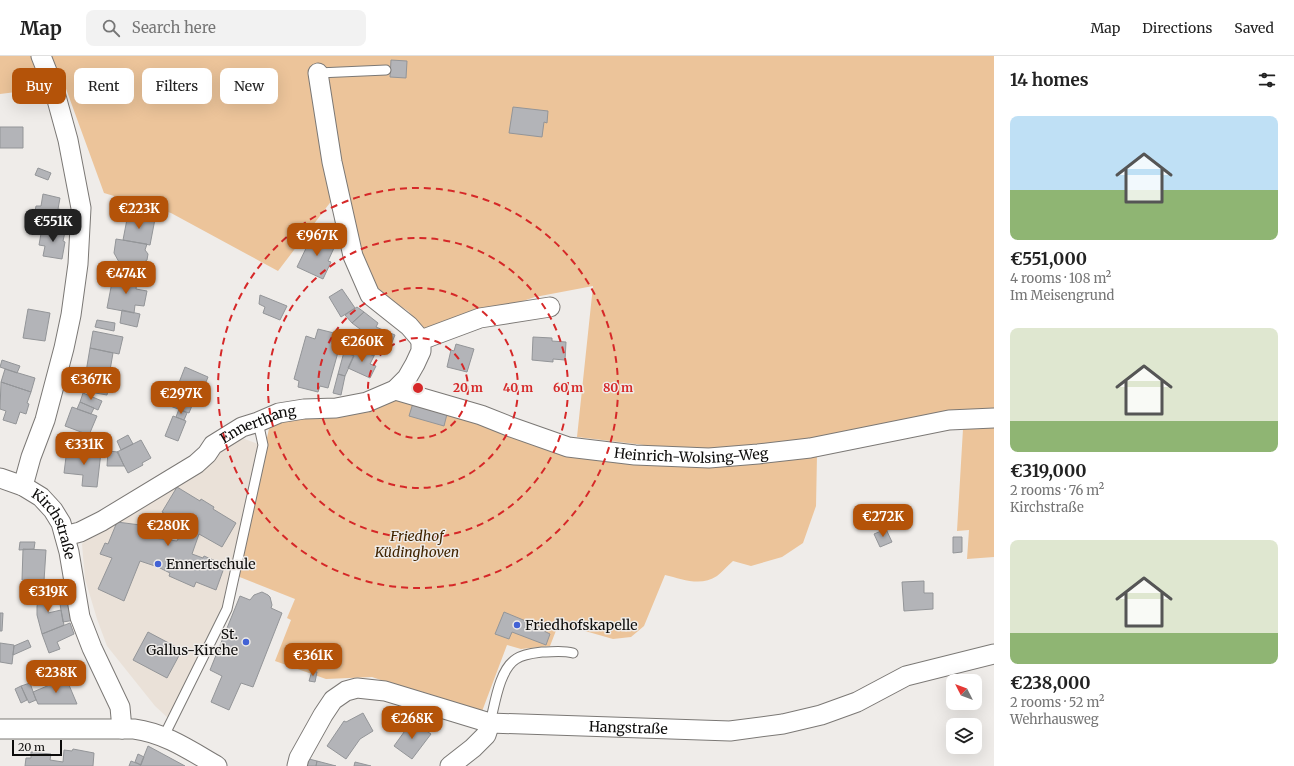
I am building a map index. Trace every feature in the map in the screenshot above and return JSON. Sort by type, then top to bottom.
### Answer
[{"type":"street","points":[[23,486],[31,457],[45,420],[71,315],[78,264],[81,208],[68,140],[54,89],[41,56]]},
{"type":"street","points":[[318,73],[332,162],[353,256],[370,295],[425,338],[480,318],[550,307]]},
{"type":"street","name":"Ennerthang","points":[[66,536],[80,532],[102,521],[196,464],[213,445],[242,426],[258,422],[279,413],[304,409],[336,408],[367,402],[395,390],[408,378],[421,351],[425,338]]},
{"type":"street","name":"Heinrich-Wolsing-Weg","points":[[395,390],[481,415],[568,447],[650,456],[709,458],[758,454],[810,448],[948,420],[994,418]]},
{"type":"street","name":"Kirchstraße","points":[[0,478],[23,486],[40,497],[54,510],[61,523],[66,536],[80,616],[92,648],[120,707],[122,729]]},
{"type":"street","name":"Hangstraße","points":[[297,766],[299,758],[323,714],[333,700],[346,692],[357,688],[385,691],[490,723],[730,731],[782,724],[821,715],[857,702],[906,676],[994,654]]},
{"type":"street","points":[[450,766],[473,748],[486,735],[490,723]]},
{"type":"street","points":[[0,729],[122,729],[157,734],[218,766]]},
{"type":"lane","points":[[318,73],[386,70]]},
{"type":"lane","points":[[157,734],[228,609],[263,445],[258,422]]},
{"type":"lane","points":[[490,723],[507,666],[524,655],[564,651],[573,653]]},
{"type":"shaded area","name":"Ennertschule","points":[[242,438],[258,444],[222,607],[168,718],[155,706],[107,646],[85,579],[82,544],[90,536],[222,448]]},
{"type":"green space","points":[[0,56],[994,56],[994,557],[967,559],[969,530],[957,531],[963,429],[711,453],[577,437],[593,286],[535,297],[427,333],[408,311],[377,291],[357,242],[342,187],[278,271],[171,213],[104,193],[66,89],[66,68],[12,68],[12,93],[0,94]]},
{"type":"green space","name":"Friedhof Küdinghoven","points":[[392,399],[447,414],[571,455],[631,464],[705,465],[817,455],[816,506],[803,543],[782,557],[751,566],[733,561],[717,576],[705,581],[691,581],[665,575],[644,626],[631,637],[613,639],[566,627],[557,628],[550,646],[521,649],[507,645],[481,714],[372,677],[326,679],[275,661],[291,620],[287,618],[295,599],[237,576],[270,424]]},
{"type":"building","points":[[391,60],[407,61],[406,78],[390,77]]},
{"type":"building","points":[[513,107],[548,111],[547,123],[544,122],[542,137],[509,133]]},
{"type":"building","points":[[0,127],[23,127],[23,148],[0,148]]},
{"type":"building","points":[[38,168],[51,173],[48,180],[35,175]]},
{"type":"building","points":[[43,194],[60,198],[58,209],[63,210],[59,231],[32,226],[36,206],[41,206]]},
{"type":"building","points":[[128,214],[155,219],[150,245],[123,240]]},
{"type":"building","points":[[42,228],[65,232],[62,259],[43,256],[45,246],[39,245]]},
{"type":"building","points":[[316,234],[334,242],[331,247],[334,248],[328,261],[331,262],[323,279],[297,267],[310,240],[312,241]]},
{"type":"building","points":[[116,239],[147,244],[145,250],[148,254],[147,260],[140,265],[119,262],[114,253]]},
{"type":"building","points":[[113,277],[137,281],[136,289],[147,291],[144,306],[135,305],[134,313],[107,308]]},
{"type":"building","points":[[342,289],[355,308],[341,317],[329,297]]},
{"type":"building","points":[[260,295],[287,306],[280,320],[263,313],[265,307],[259,304]]},
{"type":"building","points":[[357,307],[364,312],[352,323],[345,315]]},
{"type":"building","points":[[28,309],[50,313],[45,341],[23,338]]},
{"type":"building","points":[[122,310],[140,314],[137,327],[120,323]]},
{"type":"building","points":[[364,312],[378,323],[376,327],[395,335],[388,352],[378,347],[374,356],[357,348],[364,332],[352,323]]},
{"type":"building","points":[[97,320],[115,323],[114,331],[95,327]]},
{"type":"building","points":[[318,329],[334,333],[331,343],[340,345],[328,388],[320,386],[318,392],[298,387],[299,381],[294,379],[306,336],[315,339]]},
{"type":"building","points":[[93,331],[123,337],[119,354],[90,348]]},
{"type":"building","points":[[533,337],[552,338],[552,341],[566,342],[565,360],[553,359],[553,362],[532,360]]},
{"type":"building","points":[[456,344],[474,349],[467,372],[447,367],[451,350],[454,351]]},
{"type":"building","points":[[90,348],[113,353],[109,376],[86,372]]},
{"type":"building","points":[[357,348],[374,356],[370,364],[376,366],[370,378],[348,368]]},
{"type":"building","points":[[344,352],[354,356],[345,376],[338,374]]},
{"type":"building","points":[[2,360],[20,366],[17,373],[0,367]]},
{"type":"building","points":[[185,367],[208,377],[201,395],[197,393],[189,413],[170,406]]},
{"type":"building","points":[[5,369],[35,378],[31,392],[1,382]]},
{"type":"building","points":[[81,371],[111,377],[107,395],[78,390]]},
{"type":"building","points":[[338,374],[345,376],[341,395],[333,393]]},
{"type":"building","points":[[1,382],[31,392],[27,403],[29,404],[26,414],[20,412],[16,424],[3,420],[6,411],[0,409]]},
{"type":"building","points":[[83,393],[102,401],[98,410],[80,402]]},
{"type":"building","points":[[80,402],[94,408],[91,414],[77,409]]},
{"type":"building","points":[[413,403],[447,414],[444,426],[409,416]]},
{"type":"building","points":[[72,407],[97,416],[89,435],[65,426]]},
{"type":"building","points":[[179,409],[187,413],[184,420],[176,417]]},
{"type":"building","points":[[173,416],[186,421],[178,441],[165,436]]},
{"type":"building","points":[[128,435],[133,444],[121,450],[117,441]]},
{"type":"building","points":[[141,440],[151,458],[142,463],[143,465],[128,473],[117,452]]},
{"type":"building","points":[[67,449],[101,452],[97,487],[82,486],[83,475],[64,473]]},
{"type":"building","points":[[108,451],[118,452],[124,466],[107,466]]},
{"type":"building","points":[[177,487],[200,501],[201,499],[214,507],[213,509],[236,523],[222,547],[199,534],[192,554],[203,558],[204,556],[225,565],[216,590],[196,582],[194,587],[169,576],[170,573],[158,567],[140,561],[124,601],[98,589],[112,558],[100,554],[105,543],[108,544],[117,522],[148,526],[146,537],[177,541],[185,526],[162,512]]},
{"type":"building","points":[[886,529],[892,542],[880,547],[874,534]]},
{"type":"building","points":[[953,537],[962,537],[962,552],[953,553]]},
{"type":"building","points":[[20,542],[35,542],[34,549],[19,550]]},
{"type":"building","points":[[23,549],[46,550],[44,581],[22,580]]},
{"type":"building","points":[[924,581],[924,593],[933,593],[933,609],[904,611],[902,582]]},
{"type":"building","points":[[39,590],[50,591],[51,594],[54,594],[52,605],[50,605],[48,613],[61,610],[64,625],[42,634],[37,615]]},
{"type":"building","name":"St. Gallus-Kirche","points":[[262,592],[270,597],[272,605],[271,608],[282,613],[253,687],[241,683],[229,710],[211,702],[222,676],[210,670],[240,596],[250,600],[254,595]]},
{"type":"building","points":[[71,602],[75,620],[63,622],[60,604]]},
{"type":"building","name":"Friedhofskapelle","points":[[504,612],[545,629],[544,631],[550,634],[546,645],[512,632],[509,639],[495,634]]},
{"type":"building","points":[[0,613],[3,613],[2,631],[0,631]]},
{"type":"building","points":[[70,623],[74,634],[57,642],[60,649],[49,653],[42,634]]},
{"type":"building","points":[[148,632],[182,650],[167,678],[133,660]]},
{"type":"building","points":[[28,640],[31,647],[13,655],[14,646]]},
{"type":"building","points":[[0,643],[14,645],[12,664],[0,662]]},
{"type":"building","points":[[312,671],[317,672],[315,682],[309,681]]},
{"type":"building","points":[[66,678],[77,704],[38,704],[33,692]]},
{"type":"building","points":[[30,683],[36,700],[29,703],[21,686]]},
{"type":"building","points":[[21,686],[27,700],[21,703],[15,689]]},
{"type":"building","points":[[363,713],[373,731],[360,739],[346,759],[327,746],[344,721],[346,722]]},
{"type":"building","points":[[412,721],[431,734],[412,759],[394,746]]},
{"type":"building","points":[[148,746],[185,766],[140,766]]},
{"type":"building","points":[[73,749],[94,753],[93,766],[25,766],[26,758],[31,758],[31,752],[51,754],[50,760],[63,762],[64,750],[72,751]]},
{"type":"building","points":[[138,754],[144,757],[141,765],[135,762]]},
{"type":"building","points":[[309,759],[317,761],[316,766],[307,766]]},
{"type":"building","points":[[131,761],[141,765],[129,766]]},
{"type":"building","points":[[317,761],[336,766],[316,766]]},
{"type":"building","points":[[355,762],[371,766],[354,766]]},
{"type":"place","name":"Ennertschule","points":[[158,564]]},
{"type":"place","name":"Friedhofskapelle","points":[[517,625]]},
{"type":"place","name":"St. Gallus-Kirche","points":[[246,642]]}]
